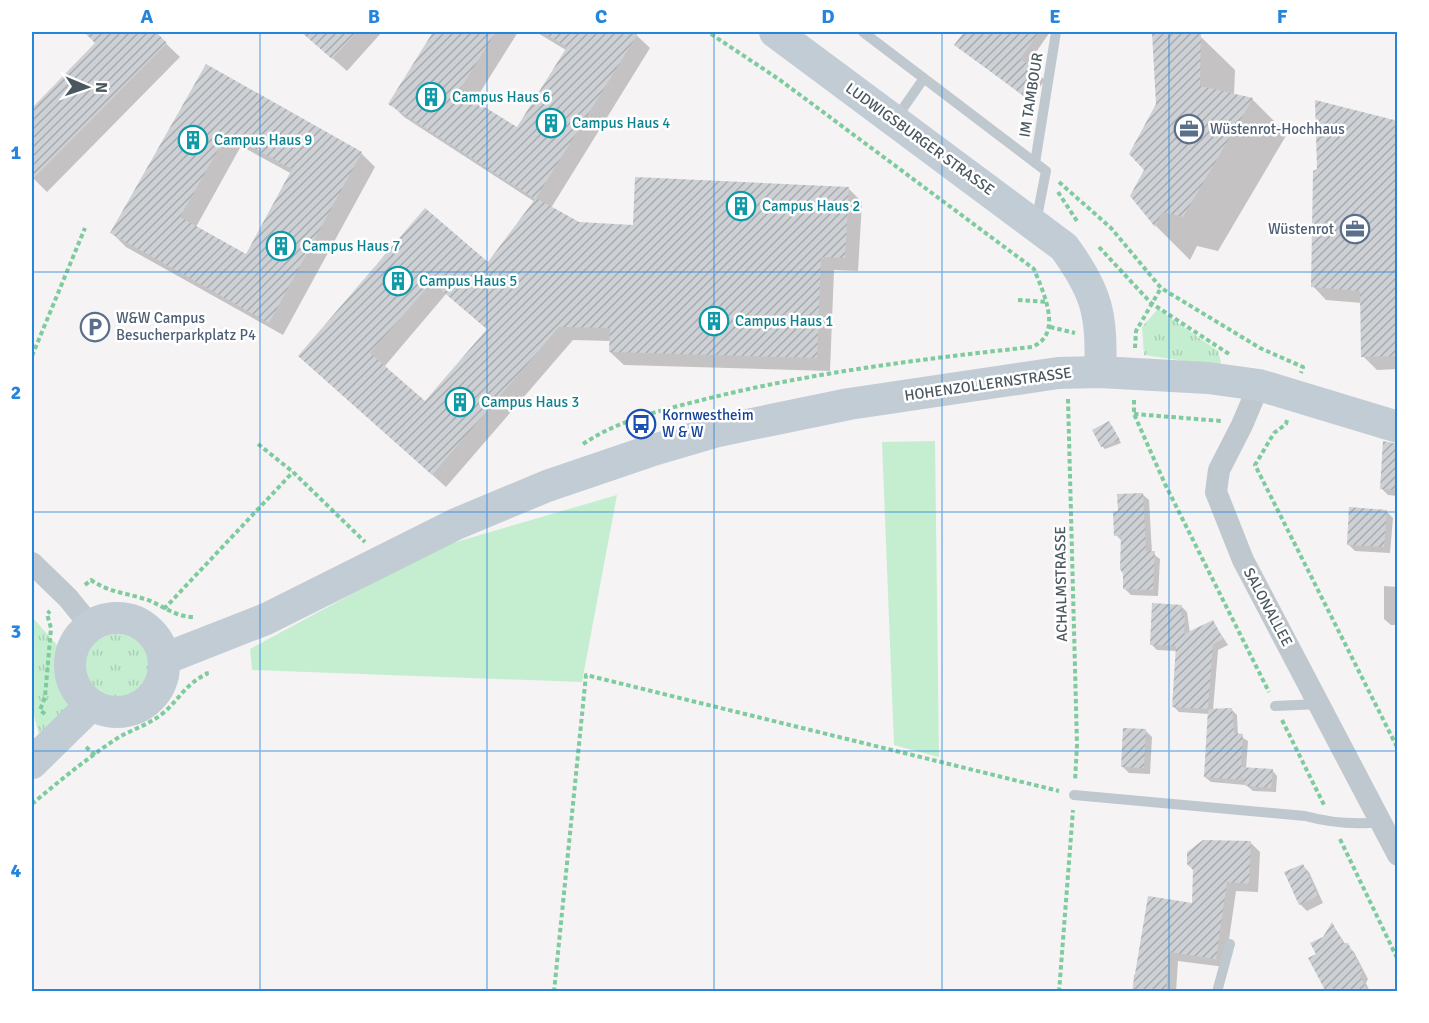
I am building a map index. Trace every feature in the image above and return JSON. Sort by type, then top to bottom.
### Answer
[{"type":"main road","name":"LUDWIGSBURGER STRASSE","points":[[775,32],[1036,223],[1071,235],[1082,270],[1096,301],[1100,372]]},
{"type":"main road","name":"HOHENZOLLERNSTRASSE","points":[[164,659],[199,648],[266,619],[456,524],[547,486],[718,431],[849,404],[968,385],[1066,373],[1100,372],[1278,384],[1398,427]]},
{"type":"main road","points":[[121,617],[137,621],[150,630],[159,644],[164,659],[164,675],[158,689],[142,705],[120,712],[105,711],[91,705],[72,681],[70,665],[72,650],[79,636],[90,625],[105,619],[121,617]]},
{"type":"main road","points":[[32,763],[91,705]]},
{"type":"street","name":"SALONALLEE","points":[[1278,384],[1242,425],[1219,470],[1216,492],[1243,560],[1398,855]]},
{"type":"street","points":[[32,563],[68,598],[90,625]]},
{"type":"lane","points":[[863,32],[1046,171],[1036,223]]},
{"type":"lane","name":"IM TAMBOUR","points":[[1035,164],[1056,32]]},
{"type":"lane","points":[[894,121],[924,78]]},
{"type":"lane","points":[[1275,706],[1319,704]]},
{"type":"lane","points":[[1074,795],[1305,816],[1332,823],[1358,825],[1381,822]]},
{"type":"lane","points":[[1217,992],[1230,944]]},
{"type":"path","points":[[708,32],[780,80],[1034,269],[1047,302],[1050,327],[1045,339]]},
{"type":"path","points":[[1046,171],[1111,228],[1161,288],[1260,348],[1303,367],[1278,384]]},
{"type":"path","points":[[1071,215],[1071,235]]},
{"type":"path","points":[[32,356],[85,228]]},
{"type":"path","points":[[1098,246],[1151,303],[1224,349],[1231,356]]},
{"type":"path","points":[[1136,331],[1161,288]]},
{"type":"path","points":[[1018,300],[1047,302]]},
{"type":"path","name":"ACHALMSTRASSE","points":[[1059,992],[1077,745],[1066,373]]},
{"type":"path","points":[[1134,400],[1134,414],[1165,484],[1397,958]]},
{"type":"path","points":[[1134,414],[1209,419],[1242,425]]},
{"type":"path","points":[[1274,433],[1255,465],[1398,749]]},
{"type":"path","points":[[258,444],[293,472],[365,542]]},
{"type":"path","points":[[164,609],[293,472]]},
{"type":"path","points":[[32,804],[116,739],[146,725],[164,712],[195,679],[207,674],[192,618],[176,616],[147,600],[112,592],[91,580],[47,614],[51,628],[45,697],[40,710],[95,755]]},
{"type":"path","points":[[554,992],[586,675],[1074,795]]},
{"type":"green space","points":[[1158,309],[1218,351],[1221,362],[1218,366],[1144,355],[1142,327]]},
{"type":"green space","points":[[935,441],[939,757],[894,745],[882,442]]},
{"type":"green space","points":[[617,495],[582,682],[252,670],[250,649],[439,547]]},
{"type":"green space","points":[[32,617],[60,648],[69,712],[40,739],[32,708]]},
{"type":"green space","points":[[117,634],[135,640],[143,648],[149,666],[143,684],[135,692],[117,698],[99,692],[91,684],[85,666],[91,648],[99,640]]},
{"type":"building","points":[[84,32],[156,32],[167,43],[32,180],[32,108],[95,43]]},
{"type":"building","points":[[301,32],[357,32],[332,59]]},
{"type":"building","points":[[433,32],[496,32],[459,91],[517,127],[567,47],[542,32],[639,32],[536,198],[579,222],[633,225],[635,177],[849,187],[845,258],[821,257],[817,358],[609,352],[610,328],[559,327],[432,475],[298,356],[425,208],[488,262],[535,199],[388,104]],"holes":[[[432,282],[487,329],[425,401],[370,353]]]},
{"type":"building","points":[[964,32],[1039,32],[1020,59],[1039,72],[1023,95],[954,45]]},
{"type":"building","name":"Wüstenrot-Hochhaus","points":[[1152,32],[1201,34],[1200,86],[1253,98],[1183,217],[1162,212],[1155,227],[1130,196],[1144,170],[1129,154],[1156,104]]},
{"type":"building","points":[[206,64],[362,152],[269,323],[110,233]],"holes":[[[227,134],[292,169],[246,254],[180,217]]]},
{"type":"building","name":"Wüstenrot","points":[[1315,100],[1398,121],[1398,356],[1361,357],[1360,291],[1311,287],[1313,171],[1317,169]]},
{"type":"building","points":[[1109,421],[1120,440],[1101,447],[1092,430]]},
{"type":"building","points":[[1383,441],[1398,444],[1398,490],[1380,489]]},
{"type":"building","points":[[1143,493],[1146,551],[1155,551],[1153,590],[1123,589],[1123,574],[1120,569],[1121,535],[1114,536],[1113,512],[1118,511],[1117,494]]},
{"type":"building","points":[[1349,507],[1387,510],[1384,547],[1347,545]]},
{"type":"building","points":[[1152,603],[1182,605],[1181,616],[1185,616],[1184,634],[1213,620],[1223,639],[1213,644],[1208,709],[1172,707],[1176,646],[1150,645]]},
{"type":"building","points":[[1232,708],[1234,733],[1243,734],[1241,767],[1273,769],[1271,788],[1246,786],[1241,776],[1241,780],[1204,777],[1208,709]]},
{"type":"building","points":[[1123,728],[1146,729],[1144,768],[1121,767]]},
{"type":"building","points":[[1203,840],[1251,841],[1249,884],[1227,882],[1216,959],[1169,952],[1166,992],[1132,992],[1148,896],[1192,903],[1193,870],[1187,864],[1187,852]]},
{"type":"building","points":[[1303,864],[1318,896],[1299,905],[1284,872]]},
{"type":"building","points":[[1332,922],[1343,943],[1348,943],[1363,972],[1360,976],[1368,992],[1326,992],[1308,958],[1316,954],[1310,943],[1323,937]]},
{"type":"place","name":"Campus Haus 6","points":[[431,97]]},
{"type":"place","name":"Campus Haus 4","points":[[551,123]]},
{"type":"place","name":"Wüstenrot-Hochhaus","points":[[1189,129]]},
{"type":"place","name":"Campus Haus 9","points":[[193,140]]},
{"type":"place","name":"Campus Haus 2","points":[[741,206]]},
{"type":"place","name":"Wüstenrot","points":[[1355,229]]},
{"type":"place","name":"Campus Haus 7","points":[[281,246]]},
{"type":"place","name":"Campus Haus 5","points":[[398,281]]},
{"type":"place","name":"Campus Haus 1","points":[[714,321]]},
{"type":"place","name":"W&W Campus Besucherparkplatz P4","points":[[95,327]]},
{"type":"place","name":"Campus Haus 3","points":[[460,402]]},
{"type":"place","name":"Kornwestheim W & W","points":[[641,424]]}]
